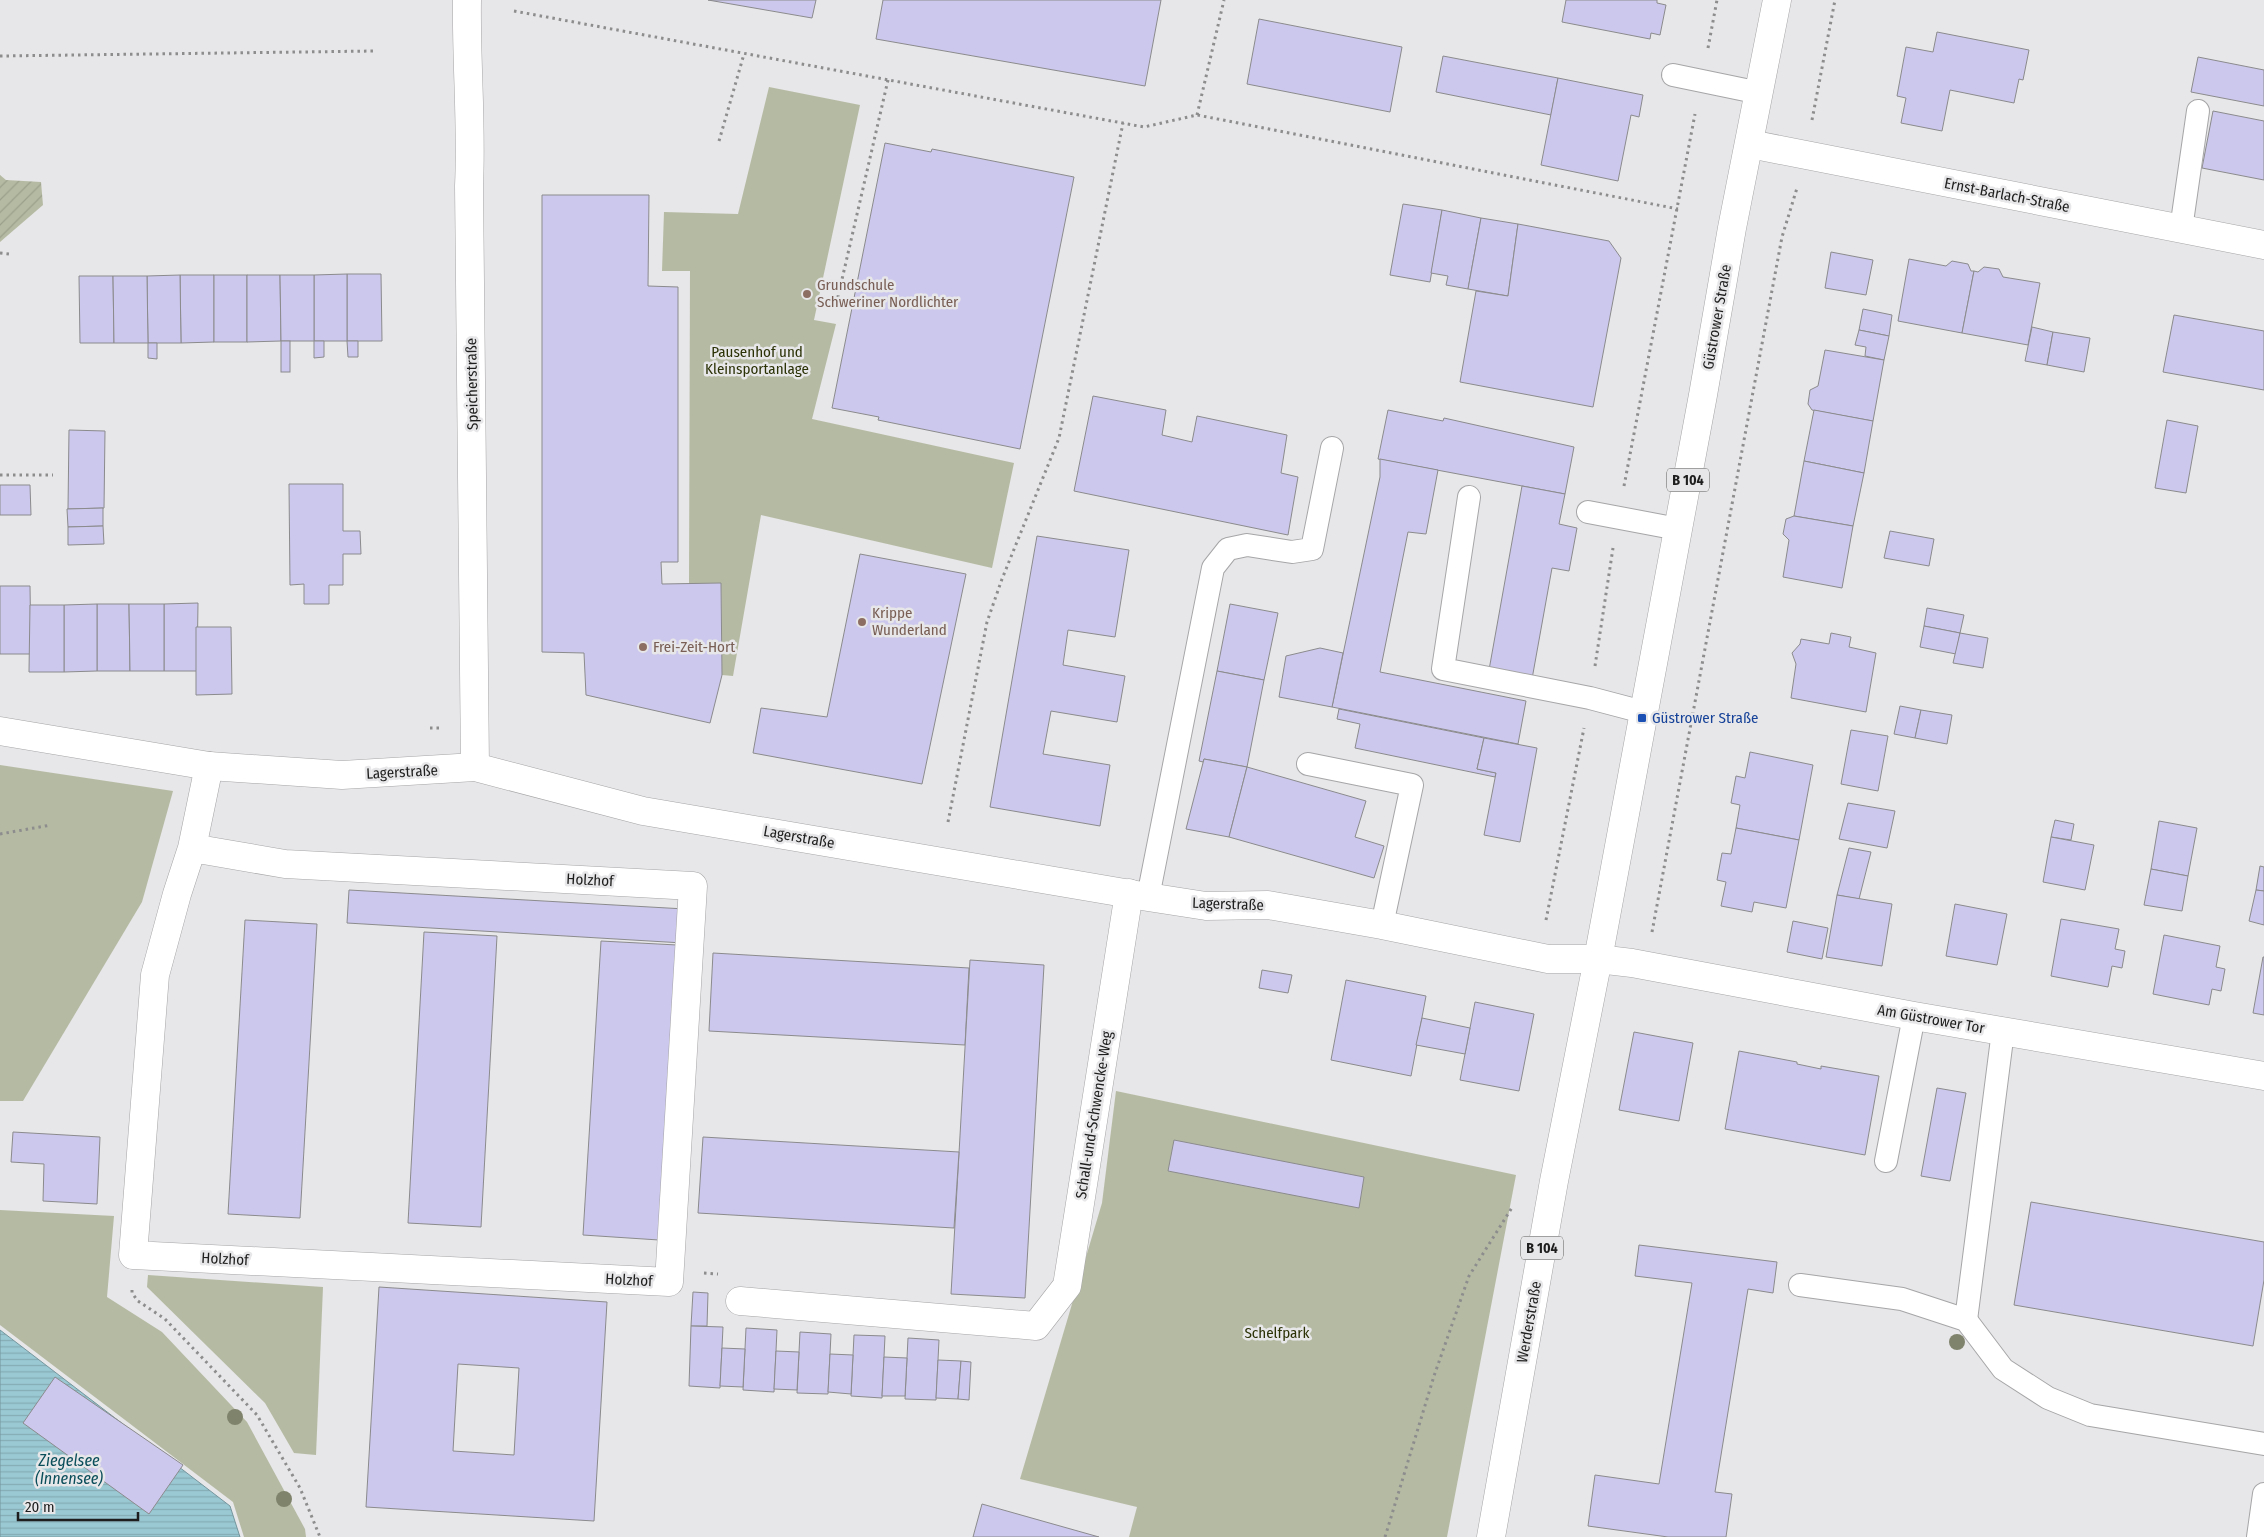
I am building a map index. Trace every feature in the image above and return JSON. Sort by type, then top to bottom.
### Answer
[{"type":"street","name":"Speicherstraße","points":[[467,0],[466,46],[471,139],[469,186],[475,767]]},
{"type":"street","name":"Güstrower Straße","points":[[1598,959],[1732,228],[1777,0]]},
{"type":"street","name":"Ernst-Barlach-Straße","points":[[1750,144],[2264,245]]},
{"type":"street","name":"Lagerstraße","points":[[0,731],[209,766],[342,775],[475,767],[643,811],[1206,906],[1268,905],[1382,924],[1548,959],[1598,959]]},
{"type":"street","points":[[133,1254],[155,975],[177,894],[192,848],[209,766]]},
{"type":"street","name":"Holzhof","points":[[133,1254],[669,1282],[693,886],[285,864],[192,848]]},
{"type":"street","name":"Schall-und-Schwencke-Weg","points":[[740,1301],[1036,1326],[1067,1286],[1139,895]]},
{"type":"street","name":"Am Güstrower Tor","points":[[1598,959],[1642,965],[1914,1016],[2264,1076]]},
{"type":"street","name":"Werderstraße","points":[[1492,1537],[1554,1181],[1598,959]]},
{"type":"lane","points":[[1673,75],[1760,93]]},
{"type":"lane","points":[[2181,229],[2198,110]]},
{"type":"lane","points":[[1139,895],[1213,568],[1228,549],[1247,545],[1292,552],[1312,549],[1332,448]]},
{"type":"lane","points":[[1470,498],[1443,669],[1590,698],[1643,712]]},
{"type":"lane","points":[[1588,512],[1678,529]]},
{"type":"lane","points":[[1308,764],[1412,785],[1382,924]]},
{"type":"lane","points":[[1886,1161],[1914,1016]]},
{"type":"lane","points":[[1966,1320],[2003,1031]]},
{"type":"lane","points":[[1800,1285],[1902,1299],[1966,1320],[2002,1369],[2048,1398],[2090,1415],[2264,1444]]},
{"type":"lane","points":[[2258,1537],[2264,1494]]},
{"type":"path","points":[[1197,115],[1224,0]]},
{"type":"path","points":[[1650,940],[1782,237],[1795,198],[1806,155],[1835,0]]},
{"type":"path","points":[[514,12],[1144,127],[1197,115],[1678,209],[1618,518],[1590,698],[1546,920]]},
{"type":"path","points":[[0,56],[375,51]]},
{"type":"path","points":[[719,141],[744,54]]},
{"type":"path","points":[[853,303],[837,301],[888,80]]},
{"type":"path","points":[[948,822],[987,622],[1002,579],[1059,438],[1123,123]]},
{"type":"path","points":[[0,253],[9,254]]},
{"type":"path","points":[[0,475],[52,475]]},
{"type":"path","points":[[0,834],[51,825]]},
{"type":"path","points":[[1385,1537],[1434,1376],[1469,1276],[1516,1200]]},
{"type":"path","points":[[133,1254],[132,1293],[138,1301],[165,1319],[257,1415],[300,1488],[320,1537]]},
{"type":"green space","name":"Pausenhof und Kleinsportanlage","points":[[769,87],[860,105],[814,320],[836,324],[812,419],[1014,463],[992,568],[761,515],[733,676],[722,675],[721,583],[689,584],[690,271],[662,271],[664,212],[738,214]]},
{"type":"green space","points":[[0,175],[6,180],[41,182],[43,205],[0,242]]},
{"type":"green space","points":[[0,765],[173,791],[142,902],[23,1101],[0,1101]]},
{"type":"green space","name":"Schelfpark","points":[[1116,1091],[1516,1175],[1447,1537],[1129,1537],[1137,1507],[1020,1479],[1102,1203]]},
{"type":"green space","points":[[0,1210],[114,1216],[107,1297],[162,1332],[247,1422],[305,1529],[306,1537],[244,1537],[233,1502],[0,1325]]},
{"type":"green space","points":[[148,1275],[323,1287],[316,1455],[294,1453],[265,1403],[147,1287]]},
{"type":"water","name":"Ziegelsee (Innensee)","points":[[0,1330],[230,1506],[240,1537],[0,1537]]},
{"type":"building","points":[[708,0],[816,0],[812,18]]},
{"type":"building","points":[[883,0],[1161,0],[1145,86],[876,39]]},
{"type":"building","points":[[1566,0],[1657,0],[1657,3],[1666,5],[1660,35],[1651,33],[1650,39],[1562,22]]},
{"type":"building","points":[[1259,19],[1402,47],[1390,112],[1247,84]]},
{"type":"building","points":[[1937,32],[2029,50],[2023,80],[2019,79],[2014,103],[1950,90],[1942,131],[1901,123],[1906,98],[1897,96],[1906,47],[1933,52]]},
{"type":"building","points":[[1443,56],[1558,78],[1551,115],[1436,92]]},
{"type":"building","points":[[2198,57],[2264,70],[2264,106],[2191,92]]},
{"type":"building","points":[[1558,78],[1643,95],[1639,117],[1631,115],[1618,181],[1541,165]]},
{"type":"building","points":[[2213,111],[2264,121],[2264,180],[2202,168]]},
{"type":"building","points":[[885,143],[931,152],[932,149],[1074,177],[1020,449],[878,420],[879,417],[832,408]]},
{"type":"building","points":[[542,195],[649,195],[648,286],[678,287],[678,562],[661,562],[662,584],[721,583],[722,675],[710,723],[586,695],[584,653],[542,652]]},
{"type":"building","points":[[1403,204],[1442,210],[1430,282],[1390,275]]},
{"type":"building","points":[[1442,210],[1481,218],[1468,289],[1446,285],[1448,276],[1431,273]]},
{"type":"building","points":[[1481,218],[1518,224],[1508,296],[1468,289]]},
{"type":"building","points":[[1518,224],[1609,241],[1621,258],[1593,407],[1460,382],[1476,291],[1508,296]]},
{"type":"building","points":[[1831,252],[1873,260],[1866,295],[1825,288]]},
{"type":"building","points":[[1909,259],[1946,266],[1952,261],[1968,264],[1971,271],[1974,271],[1962,333],[1898,321]]},
{"type":"building","points":[[1984,267],[1999,269],[2003,277],[2040,283],[2028,345],[1962,333],[1974,271],[1978,272]]},
{"type":"building","points":[[347,274],[381,274],[382,341],[347,341]]},
{"type":"building","points":[[347,274],[347,341],[314,341],[314,275]]},
{"type":"building","points":[[180,275],[214,275],[214,342],[181,343]]},
{"type":"building","points":[[180,275],[181,343],[148,343],[147,276]]},
{"type":"building","points":[[214,275],[247,275],[247,342],[214,342]]},
{"type":"building","points":[[247,275],[280,275],[281,341],[247,342]]},
{"type":"building","points":[[280,275],[314,275],[314,341],[281,341]]},
{"type":"building","points":[[79,276],[113,276],[114,343],[80,343]]},
{"type":"building","points":[[113,276],[147,276],[148,343],[114,343]]},
{"type":"building","points":[[1863,309],[1892,315],[1889,336],[1859,330]]},
{"type":"building","points":[[2174,315],[2264,331],[2264,390],[2163,372]]},
{"type":"building","points":[[2032,327],[2053,332],[2047,365],[2025,361]]},
{"type":"building","points":[[1859,330],[1889,336],[1884,360],[1865,356],[1866,347],[1855,345]]},
{"type":"building","points":[[2053,332],[2090,338],[2084,372],[2047,365]]},
{"type":"building","points":[[281,341],[290,341],[290,372],[281,372]]},
{"type":"building","points":[[314,341],[324,341],[324,357],[314,358]]},
{"type":"building","points":[[347,341],[358,341],[358,357],[348,357]]},
{"type":"building","points":[[148,343],[157,343],[157,359],[148,358]]},
{"type":"building","points":[[1825,350],[1884,360],[1873,421],[1812,410],[1808,404],[1810,390],[1818,386]]},
{"type":"building","points":[[1093,396],[1166,410],[1162,435],[1192,442],[1197,416],[1287,435],[1281,473],[1298,477],[1288,535],[1074,491]]},
{"type":"building","points":[[1388,410],[1443,421],[1444,418],[1574,447],[1565,494],[1378,459]]},
{"type":"building","points":[[1814,410],[1873,421],[1864,473],[1804,461]]},
{"type":"building","points":[[2167,420],[2198,426],[2186,493],[2155,488]]},
{"type":"building","points":[[69,430],[105,431],[104,508],[68,509]]},
{"type":"building","points":[[1380,459],[1438,470],[1426,534],[1408,532],[1380,672],[1526,701],[1518,744],[1332,707],[1380,477]]},
{"type":"building","points":[[1804,461],[1864,473],[1853,526],[1794,516]]},
{"type":"building","points":[[289,484],[343,484],[343,531],[360,531],[361,554],[343,554],[343,585],[329,585],[329,604],[304,604],[304,584],[290,585]]},
{"type":"building","points":[[0,485],[30,485],[31,515],[0,515]]},
{"type":"building","points":[[1522,486],[1565,494],[1559,524],[1577,528],[1569,571],[1552,568],[1532,679],[1489,670]]},
{"type":"building","points":[[103,508],[103,526],[68,527],[67,509]]},
{"type":"building","points":[[1794,516],[1853,526],[1842,588],[1783,577],[1789,540],[1783,534],[1786,519]]},
{"type":"building","points":[[103,526],[104,544],[68,545],[68,527]]},
{"type":"building","points":[[1890,531],[1934,539],[1929,566],[1884,558]]},
{"type":"building","points":[[1037,536],[1129,550],[1115,637],[1068,630],[1063,665],[1125,676],[1117,722],[1051,711],[1043,754],[1110,765],[1100,826],[990,807]]},
{"type":"building","points":[[860,554],[966,574],[922,784],[753,753],[761,708],[827,717]]},
{"type":"building","points":[[0,586],[30,586],[31,654],[0,654]]},
{"type":"building","points":[[198,603],[197,671],[164,671],[164,604]]},
{"type":"building","points":[[97,604],[129,604],[130,671],[97,671]]},
{"type":"building","points":[[97,604],[97,671],[64,672],[64,605]]},
{"type":"building","points":[[129,604],[164,604],[164,671],[130,671]]},
{"type":"building","points":[[1230,604],[1278,613],[1264,680],[1217,671]]},
{"type":"building","points":[[30,605],[64,605],[64,672],[29,672]]},
{"type":"building","points":[[1927,608],[1964,615],[1960,633],[1924,626]]},
{"type":"building","points":[[1924,626],[1960,633],[1956,654],[1920,647]]},
{"type":"building","points":[[196,627],[231,627],[232,694],[196,695]]},
{"type":"building","points":[[1831,633],[1851,637],[1849,647],[1876,653],[1866,712],[1791,698],[1796,664],[1792,653],[1800,644],[1801,639],[1829,644]]},
{"type":"building","points":[[1960,633],[1988,638],[1983,668],[1953,663]]},
{"type":"building","points":[[1320,648],[1343,653],[1332,707],[1279,697],[1286,656]]},
{"type":"building","points":[[1217,671],[1264,680],[1247,767],[1204,759],[1203,762],[1199,761]]},
{"type":"building","points":[[1900,706],[1921,710],[1915,738],[1894,734]]},
{"type":"building","points":[[1339,709],[1484,738],[1477,769],[1496,773],[1495,777],[1355,748],[1360,724],[1337,719]]},
{"type":"building","points":[[1921,710],[1952,715],[1947,744],[1915,738]]},
{"type":"building","points":[[1851,730],[1888,736],[1878,791],[1841,784]]},
{"type":"building","points":[[1484,738],[1537,748],[1520,842],[1484,835],[1496,773],[1477,769]]},
{"type":"building","points":[[1750,752],[1813,765],[1799,840],[1736,828],[1740,805],[1731,803],[1736,776],[1745,778]]},
{"type":"building","points":[[1204,759],[1247,767],[1229,837],[1186,829]]},
{"type":"building","points":[[1247,767],[1366,801],[1355,837],[1384,846],[1374,878],[1229,837]]},
{"type":"building","points":[[1848,803],[1895,811],[1887,848],[1839,839]]},
{"type":"building","points":[[2055,820],[2074,824],[2071,840],[2051,837]]},
{"type":"building","points":[[2159,821],[2197,828],[2188,876],[2151,869]]},
{"type":"building","points":[[1736,828],[1799,840],[1786,908],[1754,902],[1752,912],[1721,906],[1726,882],[1717,880],[1722,853],[1731,854]]},
{"type":"building","points":[[2051,837],[2094,845],[2085,890],[2043,882]]},
{"type":"building","points":[[1849,848],[1871,852],[1859,899],[1837,895]]},
{"type":"building","points":[[2260,866],[2264,867],[2264,891],[2256,890]]},
{"type":"building","points":[[2151,869],[2188,876],[2182,911],[2144,905]]},
{"type":"building","points":[[349,890],[685,909],[683,943],[347,923]]},
{"type":"building","points":[[2256,890],[2264,891],[2264,925],[2249,921]]},
{"type":"building","points":[[1837,895],[1892,904],[1882,966],[1826,957]]},
{"type":"building","points":[[1955,904],[2007,914],[1997,965],[1946,956]]},
{"type":"building","points":[[2061,919],[2119,929],[2115,949],[2125,951],[2122,968],[2112,966],[2108,987],[2051,976]]},
{"type":"building","points":[[245,920],[317,924],[300,1218],[228,1214]]},
{"type":"building","points":[[1793,921],[1828,928],[1822,959],[1787,952]]},
{"type":"building","points":[[424,932],[497,936],[481,1227],[408,1223]]},
{"type":"building","points":[[2164,935],[2220,946],[2216,967],[2225,969],[2221,991],[2212,989],[2209,1005],[2153,994]]},
{"type":"building","points":[[601,941],[677,945],[659,1240],[583,1235]]},
{"type":"building","points":[[713,953],[969,968],[965,1045],[709,1031]]},
{"type":"building","points":[[2264,957],[2264,1015],[2253,1013]]},
{"type":"building","points":[[970,960],[1044,965],[1025,1298],[951,1294]]},
{"type":"building","points":[[1262,970],[1292,975],[1288,993],[1259,988]]},
{"type":"building","points":[[1346,980],[1426,996],[1411,1076],[1331,1060]]},
{"type":"building","points":[[1475,1002],[1534,1014],[1519,1091],[1460,1080]]},
{"type":"building","points":[[1422,1018],[1470,1028],[1465,1054],[1416,1045]]},
{"type":"building","points":[[1634,1032],[1693,1043],[1679,1121],[1619,1110]]},
{"type":"building","points":[[1739,1051],[1797,1062],[1797,1064],[1821,1069],[1821,1066],[1879,1076],[1865,1155],[1725,1129]]},
{"type":"building","points":[[1937,1088],[1966,1093],[1950,1181],[1921,1176]]},
{"type":"building","points":[[13,1132],[100,1137],[97,1204],[43,1201],[44,1164],[11,1162]]},
{"type":"building","points":[[703,1137],[959,1152],[954,1228],[698,1213]]},
{"type":"building","points":[[1174,1140],[1364,1177],[1359,1208],[1168,1171]]},
{"type":"building","points":[[2031,1202],[2264,1242],[2264,1280],[2253,1346],[2014,1305]]},
{"type":"building","points":[[1639,1245],[1777,1262],[1773,1293],[1748,1289],[1715,1492],[1732,1494],[1726,1537],[1668,1537],[1588,1526],[1595,1475],[1659,1484],[1692,1283],[1635,1276]]},
{"type":"building","points":[[379,1287],[607,1302],[594,1521],[366,1507]],"holes":[[[458,1364],[519,1368],[514,1455],[453,1451]]]},
{"type":"building","points":[[693,1292],[708,1293],[707,1326],[691,1326]]},
{"type":"building","points":[[691,1326],[723,1327],[720,1388],[689,1386]]},
{"type":"building","points":[[746,1328],[777,1330],[774,1392],[743,1390]]},
{"type":"building","points":[[800,1332],[831,1334],[828,1394],[797,1393]]},
{"type":"building","points":[[854,1335],[885,1336],[882,1398],[851,1396]]},
{"type":"building","points":[[908,1338],[939,1340],[936,1400],[905,1399]]},
{"type":"building","points":[[722,1348],[745,1349],[743,1387],[720,1386]]},
{"type":"building","points":[[776,1351],[799,1352],[797,1390],[774,1389]]},
{"type":"building","points":[[830,1354],[853,1355],[851,1394],[828,1392]]},
{"type":"building","points":[[884,1357],[907,1358],[905,1396],[882,1396]]},
{"type":"building","points":[[938,1360],[961,1361],[958,1399],[936,1398]]},
{"type":"building","points":[[961,1361],[971,1362],[969,1400],[958,1399]]},
{"type":"building","points":[[55,1377],[183,1465],[149,1514],[23,1423]]},
{"type":"building","points":[[982,1504],[1099,1537],[973,1537]]},
{"type":"place","name":"Grundschule Schweriner Nordlichter","points":[[807,294]]},
{"type":"place","name":"Krippe Wunderland","points":[[862,622]]},
{"type":"place","name":"Frei-Zeit-Hort","points":[[643,647]]},
{"type":"place","name":"Güstrower Straße","points":[[1642,718]]}]
